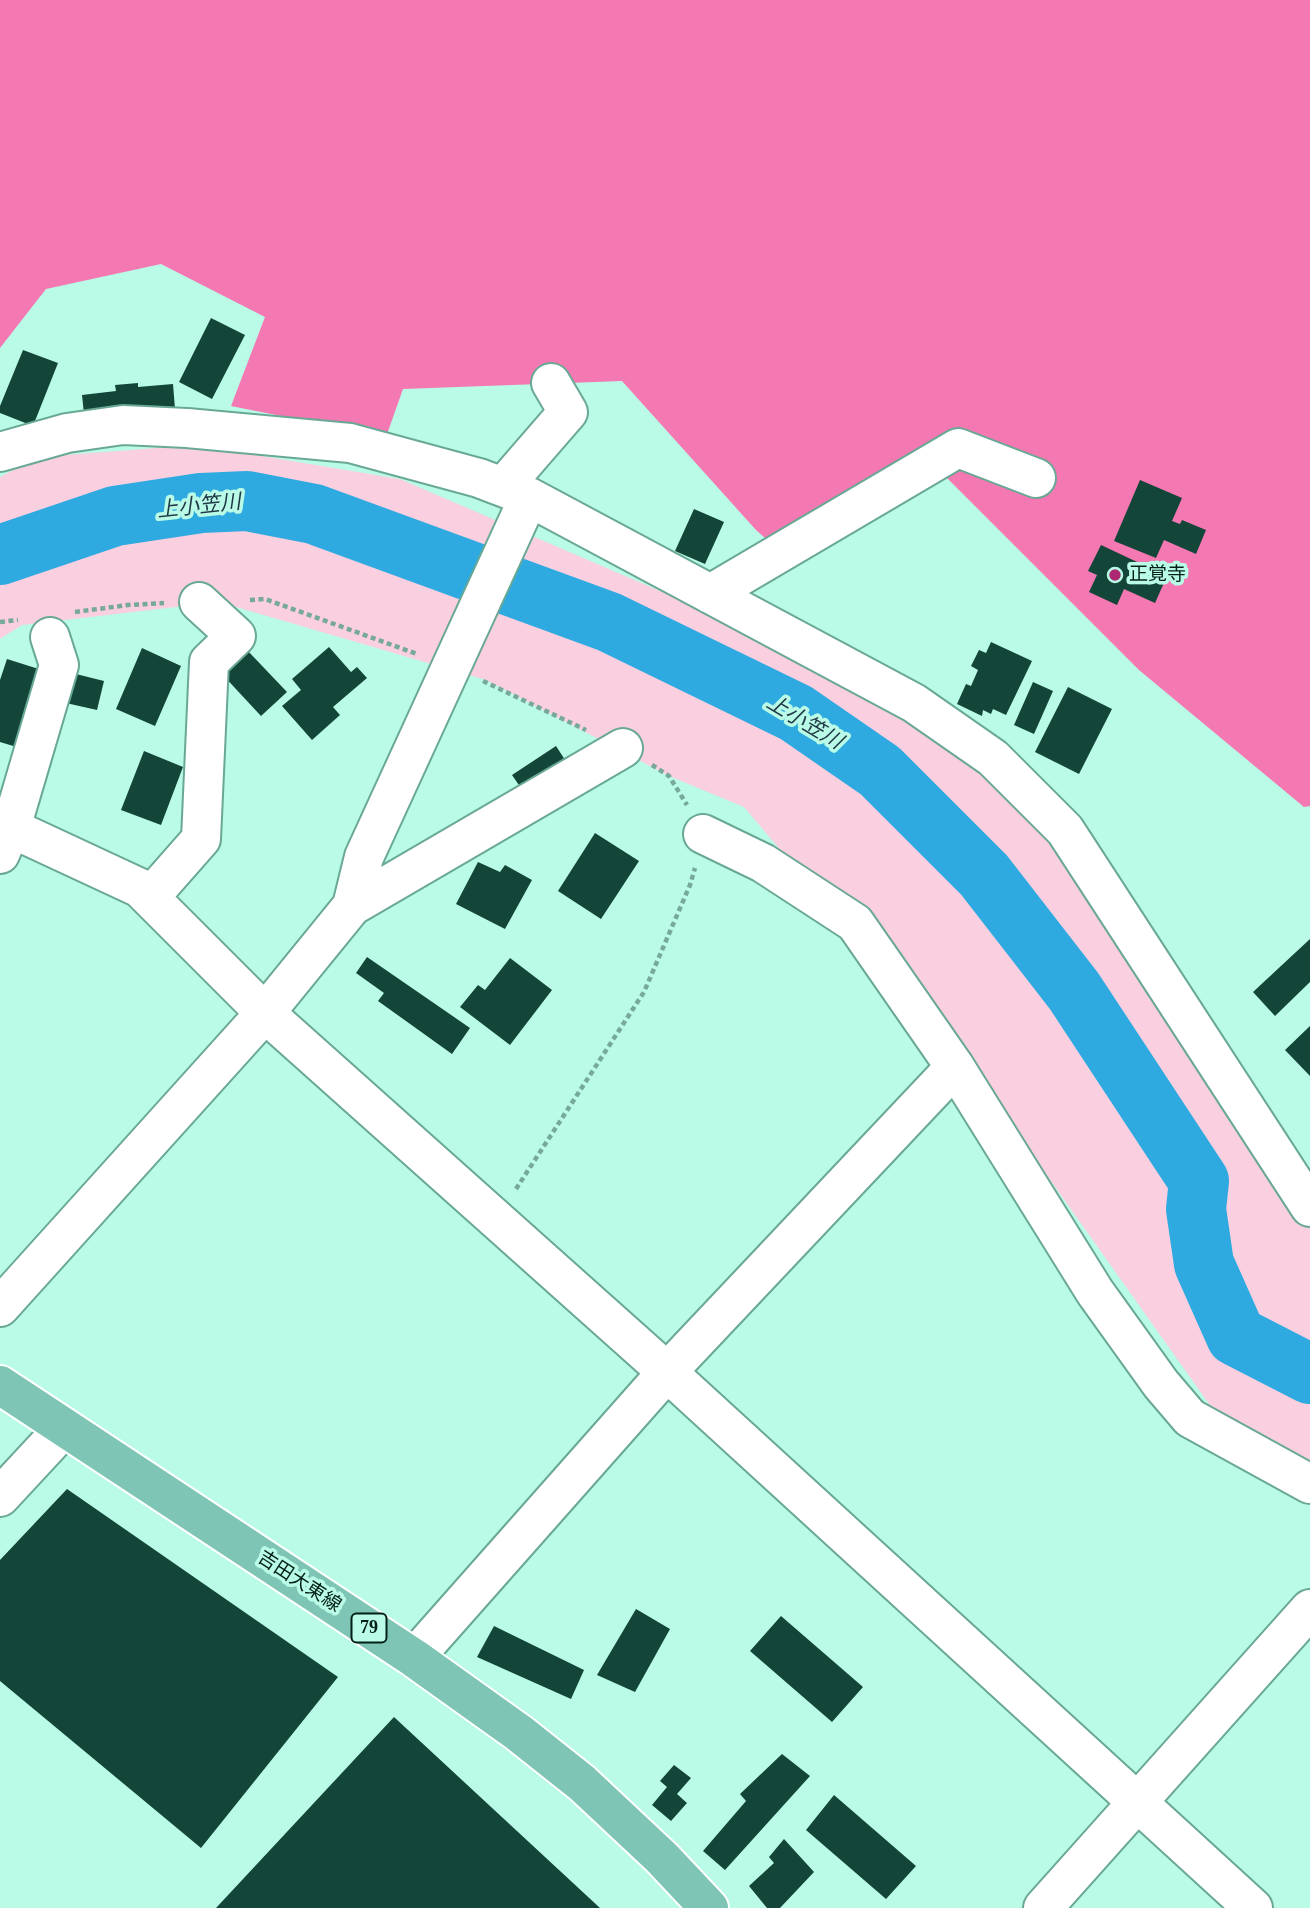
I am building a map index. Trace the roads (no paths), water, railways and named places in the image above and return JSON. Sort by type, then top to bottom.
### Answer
[{"type":"main road","name":"吉田大東線","points":[[0,1385],[414,1658],[519,1733],[582,1783],[662,1857],[709,1908]]},
{"type":"street","points":[[352,906],[364,857],[451,666],[515,504],[568,412],[551,383]]},
{"type":"street","points":[[0,452],[67,433],[123,425],[187,428],[350,443],[479,478],[515,504],[710,594],[914,703],[993,758],[1065,830],[1299,1165],[1310,1207]]},
{"type":"street","points":[[710,594],[958,448],[1035,478]]},
{"type":"street","points":[[150,897],[201,839],[209,662],[236,636],[199,602]]},
{"type":"street","points":[[50,637],[59,665],[4,835],[140,888],[265,1013],[667,1372],[1254,1908]]},
{"type":"street","points":[[0,1307],[265,1013],[352,906],[623,748]]},
{"type":"street","points":[[703,834],[763,863],[855,923],[955,1067],[1095,1292],[1161,1384],[1190,1418],[1310,1485]]},
{"type":"street","points":[[414,1658],[667,1372],[955,1067]]},
{"type":"street","points":[[0,1497],[64,1428]]},
{"type":"street","points":[[1043,1908],[1310,1609]]},
{"type":"waterway","name":"上小笠川","points":[[0,555],[115,516],[201,503],[247,501],[314,514],[609,622],[796,713],[880,771],[984,875],[1074,991],[1199,1181],[1196,1209],[1204,1264],[1236,1336],[1310,1374]]},
{"type":"place","name":"正覚寺","points":[[1115,575]]}]
